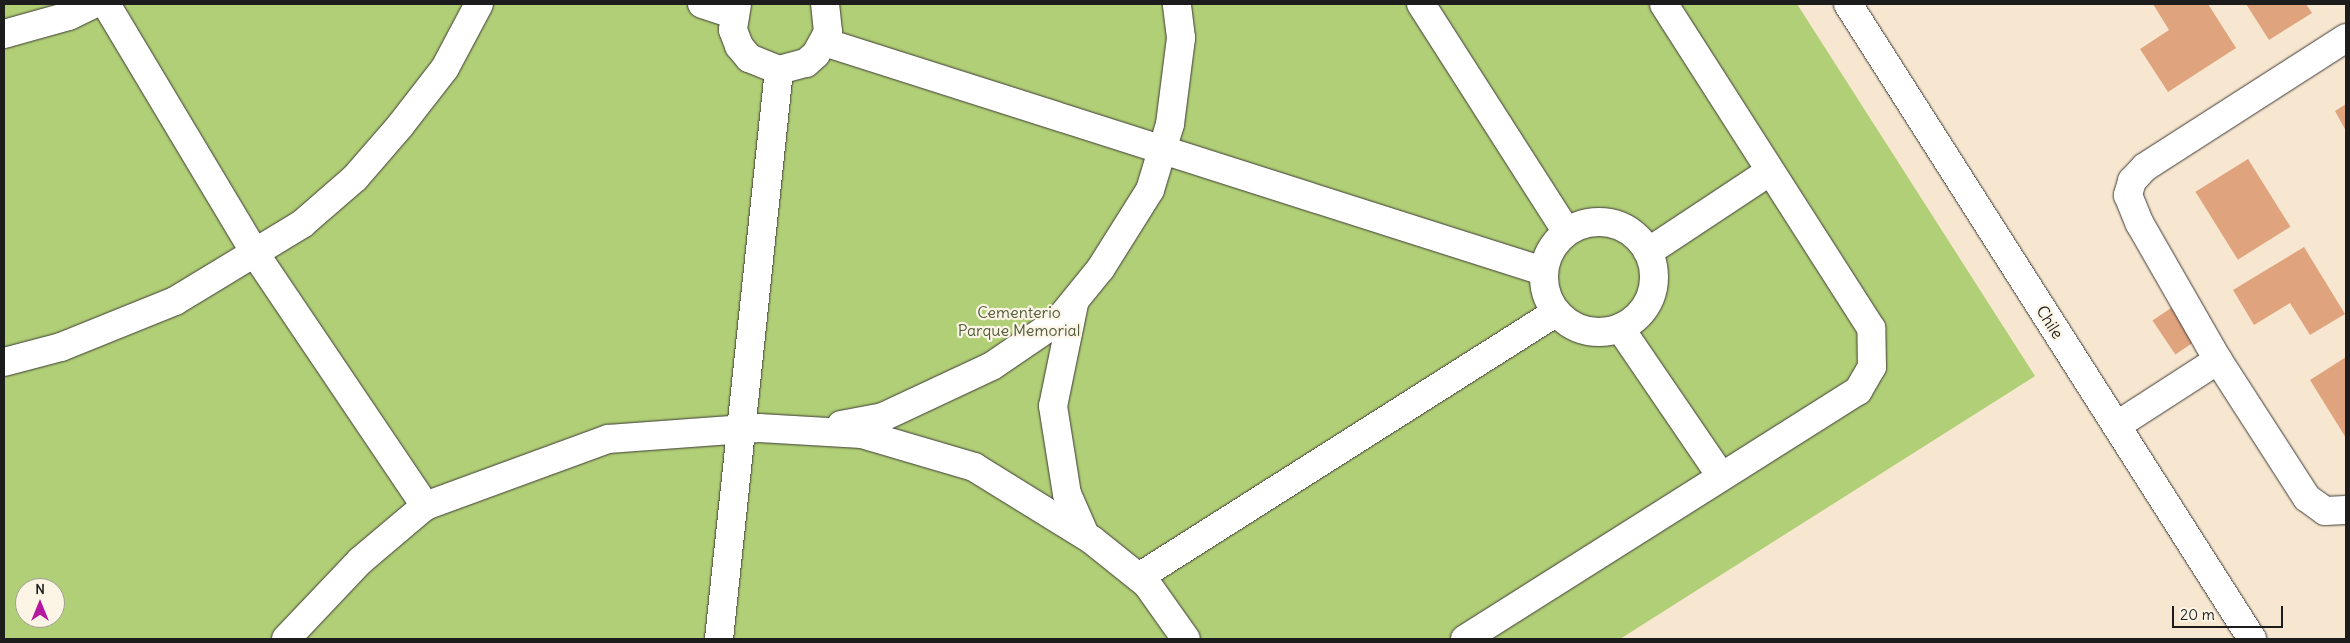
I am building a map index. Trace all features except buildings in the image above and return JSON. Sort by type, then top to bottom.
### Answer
[{"type":"street","points":[[4,34],[69,16],[94,4]]},
{"type":"street","points":[[106,4],[256,254],[425,506]]},
{"type":"street","points":[[4,362],[61,347],[175,301],[256,254],[302,224],[355,178],[445,68],[478,4]]},
{"type":"street","points":[[702,4],[735,9],[739,46],[749,58],[779,70],[806,63],[824,42],[829,22],[824,4]]},
{"type":"street","points":[[808,431],[883,417],[992,366],[1058,321],[1076,299],[1150,190],[1162,150],[1181,38],[1177,4]]},
{"type":"street","points":[[1421,4],[1566,231]]},
{"type":"street","points":[[1465,639],[1858,391],[1872,367],[1871,328],[1769,172],[1664,4]]},
{"type":"street","name":"Chile","points":[[1848,4],[2119,424],[2252,639]]},
{"type":"street","points":[[2346,38],[2145,167],[2132,181],[2128,195],[2140,224],[2218,360],[2307,498],[2325,511],[2346,510]]},
{"type":"street","points":[[824,42],[1543,271]]},
{"type":"street","points":[[718,639],[743,430],[779,70]]},
{"type":"street","points":[[1648,252],[1769,172]]},
{"type":"street","points":[[1596,221],[1612,223],[1627,229],[1648,252],[1654,282],[1650,296],[1643,309],[1620,328],[1607,331],[1579,328],[1556,312],[1548,299],[1543,271],[1547,256],[1566,231],[1596,221]]},
{"type":"street","points":[[1076,299],[1053,406],[1068,494],[1085,535]]},
{"type":"street","points":[[1139,577],[1556,312]]},
{"type":"street","points":[[1620,328],[1721,476]]},
{"type":"street","points":[[2119,424],[2218,360]]},
{"type":"street","points":[[286,639],[360,561],[425,506],[608,439],[743,430],[862,434],[974,466],[1085,535],[1139,577],[1186,639]]},
{"type":"green space","name":"Cementerio Parque Memorial","points":[[4,4],[1797,4],[2035,376],[1620,639],[4,639]]}]
